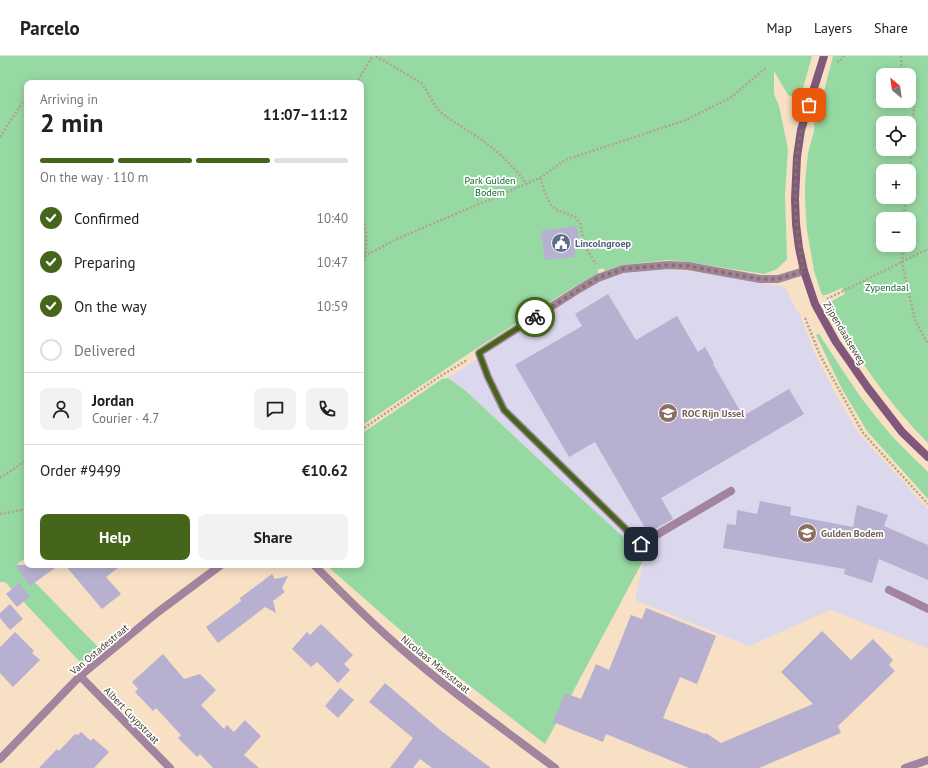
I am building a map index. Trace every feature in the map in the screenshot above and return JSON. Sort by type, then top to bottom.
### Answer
[{"type":"main road","name":"Zijpendaalseweg","points":[[824,56],[801,130],[797,157],[795,199],[796,224],[804,271],[815,304],[836,342],[868,388],[902,432],[928,457]]},
{"type":"street","points":[[731,491],[641,544],[504,410],[488,377],[479,353],[579,289],[604,275],[623,269],[668,265],[688,266],[760,279],[778,279],[804,271]]},
{"type":"street","name":"Van Ostadestraat","points":[[0,759],[80,676],[158,612],[217,568]]},
{"type":"street","name":"Nicolaas Maesstraat","points":[[317,568],[397,646],[555,768]]},
{"type":"street","points":[[889,590],[928,609]]},
{"type":"street","name":"Albert Cuypstraat","points":[[80,676],[170,768]]},
{"type":"street","points":[[905,768],[928,760]]},
{"type":"path","points":[[358,80],[373,56]]},
{"type":"path","points":[[376,56],[421,83],[427,89],[436,107],[440,111],[491,147],[509,162],[527,184]]},
{"type":"path","points":[[901,56],[902,68]]},
{"type":"path","points":[[366,255],[397,239],[540,178],[565,160],[686,120],[708,110],[730,98],[767,67]]},
{"type":"path","points":[[0,137],[24,100]]},
{"type":"path","points":[[910,164],[914,108]]},
{"type":"path","points":[[540,178],[551,205],[557,210],[575,217],[580,223],[585,247],[604,275]]},
{"type":"path","points":[[364,219],[366,224],[367,239],[364,261]]},
{"type":"path","points":[[815,304],[928,249]]},
{"type":"path","points":[[903,252],[902,262],[915,320],[928,344]]},
{"type":"path","points":[[802,312],[820,355],[863,433],[928,504]]},
{"type":"path","points":[[364,428],[439,377],[479,353]]},
{"type":"path","points":[[0,478],[24,462]]},
{"type":"path","points":[[0,514],[24,510]]},
{"type":"shaded area","name":"ROC Rijn IJssel","points":[[668,269],[760,282],[781,286],[786,289],[797,312],[799,312],[813,350],[835,393],[859,434],[928,509],[928,648],[830,610],[749,646],[635,600],[644,557],[628,546],[562,481],[466,391],[448,378],[581,292],[601,281],[625,273]]},
{"type":"green space","name":"Park Gulden Bodem","points":[[0,56],[812,56],[801,95],[794,97],[788,95],[774,71],[774,94],[779,106],[788,149],[785,194],[787,259],[777,269],[764,274],[668,260],[622,265],[605,271],[603,268],[597,270],[599,273],[577,285],[471,352],[364,424],[364,80],[24,80],[24,559],[17,564],[98,647],[81,663],[5,582],[0,582]]},
{"type":"green space","name":"Zypendaal","points":[[833,56],[928,56],[928,443],[899,412],[886,395],[850,344],[828,308],[830,302],[845,294],[842,288],[826,295],[822,295],[814,271],[807,230],[805,201],[808,153],[814,131],[815,116],[821,103]]},
{"type":"green space","points":[[819,334],[872,412],[892,436],[928,472],[928,499],[867,431],[842,389],[816,335]]},
{"type":"green space","points":[[448,378],[466,391],[645,557],[545,744],[422,649],[329,568],[364,568],[364,432],[442,379]]},
{"type":"building","points":[[577,226],[579,244],[575,244],[575,257],[545,260],[541,231]]},
{"type":"building","points":[[608,294],[636,340],[677,316],[698,352],[705,347],[743,416],[789,389],[804,414],[661,498],[673,519],[648,533],[595,442],[569,457],[515,365],[582,326],[575,314]]},
{"type":"building","points":[[760,501],[791,507],[790,515],[853,527],[857,505],[888,515],[884,526],[928,545],[928,580],[879,559],[872,583],[844,574],[845,569],[723,548],[727,524],[736,525],[737,510],[757,514]]},
{"type":"building","points":[[15,565],[24,565],[24,568],[55,568],[30,586]]},
{"type":"building","points":[[68,568],[118,568],[106,577],[121,594],[102,609]]},
{"type":"building","points":[[272,574],[275,579],[288,576],[282,588],[285,592],[273,601],[276,613],[265,607],[218,643],[206,627],[241,601],[240,598]]},
{"type":"building","points":[[19,583],[30,596],[17,607],[6,594]]},
{"type":"building","points":[[10,604],[23,619],[10,630],[0,618],[0,613]]},
{"type":"building","points":[[646,608],[716,636],[697,684],[680,677],[663,718],[705,734],[706,733],[721,743],[813,704],[781,672],[822,631],[851,660],[873,639],[893,660],[889,665],[895,671],[838,726],[841,733],[759,768],[689,768],[606,734],[603,742],[553,722],[565,693],[581,699],[596,664],[609,670],[631,615],[642,619]]},
{"type":"building","points":[[321,624],[353,655],[344,664],[350,670],[338,683],[317,662],[311,667],[292,649],[307,632],[310,635]]},
{"type":"building","points":[[15,632],[34,651],[32,653],[40,660],[13,687],[0,673],[0,647]]},
{"type":"building","points":[[163,654],[184,679],[200,674],[216,690],[201,705],[224,729],[227,725],[234,732],[245,720],[261,736],[244,755],[259,768],[213,768],[200,754],[197,757],[178,738],[181,735],[156,708],[153,711],[135,692],[138,689],[132,682]]},
{"type":"building","points":[[385,683],[440,730],[491,768],[432,768],[420,759],[413,768],[390,768],[413,738],[369,702]]},
{"type":"building","points":[[340,688],[354,700],[338,718],[325,706]]},
{"type":"building","points":[[81,732],[91,741],[93,738],[109,752],[94,768],[39,768],[57,749],[59,751],[75,734],[78,735]]},
{"type":"way so far","points":[[535,317],[598,278],[623,269],[668,265],[688,266],[760,279],[778,279],[804,271],[796,224],[795,199],[797,157],[801,130],[809,105]]},
{"type":"place","name":"Lincolngroep","points":[[561,243]]},
{"type":"place","name":"ROC Rijn IJssel","points":[[668,413]]},
{"type":"place","name":"Gulden Bodem","points":[[807,533]]},
{"type":"route","points":[[535,317],[479,353],[488,377],[504,410],[641,544]]}]
